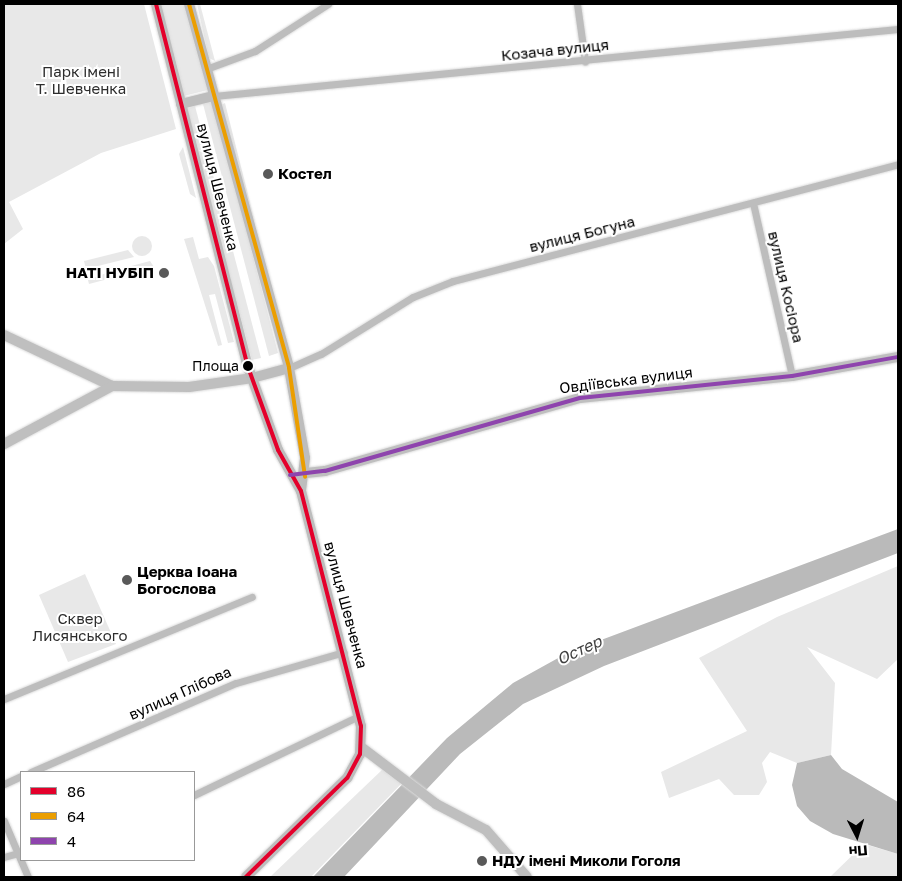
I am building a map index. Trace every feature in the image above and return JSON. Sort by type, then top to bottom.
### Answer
[{"type":"main road","name":"вулиця Шевченка","points":[[156,4],[252,378],[290,476],[301,491],[344,652],[361,726],[361,747]]},
{"type":"main road","name":"вулиця Шевченка","points":[[189,4],[289,368],[306,473]]},
{"type":"main road","points":[[181,104],[214,96]]},
{"type":"main road","points":[[4,335],[112,386],[189,387],[252,378],[289,368]]},
{"type":"main road","name":"Овдіївська вулиця","points":[[306,473],[325,471],[567,401],[792,376],[898,357]]},
{"type":"main road","points":[[4,444],[112,386]]},
{"type":"main road","points":[[290,476],[306,473],[301,491]]},
{"type":"main road","points":[[246,877],[347,778],[361,747],[436,804],[486,830],[528,877]]},
{"type":"street","points":[[206,69],[255,51],[328,4]]},
{"type":"street","points":[[577,4],[585,60]]},
{"type":"street","name":"Козача вулиця","points":[[214,96],[898,29]]},
{"type":"street","name":"вулиця Богуна","points":[[289,368],[321,354],[413,297],[453,281],[753,204],[898,164]]},
{"type":"street","name":"вулиця Косіора","points":[[753,204],[792,376]]},
{"type":"street","points":[[4,699],[252,597]]},
{"type":"street","name":"вулиця Глібова","points":[[33,771],[236,683],[344,652]]},
{"type":"street","points":[[195,795],[359,716]]},
{"type":"street","points":[[4,784],[20,776]]},
{"type":"street","points":[[4,821],[19,852],[4,857]]},
{"type":"street","points":[[22,861],[28,877]]},
{"type":"green space","name":"Парк імені Т. Шевченка","points":[[4,4],[144,4],[176,129],[101,153],[9,202],[23,229],[4,244]]},
{"type":"green space","points":[[160,4],[186,4],[208,90],[184,96]]},
{"type":"green space","points":[[197,4],[200,4],[215,61],[209,58]]},
{"type":"green space","points":[[213,102],[278,353],[269,356],[203,104]]},
{"type":"green space","points":[[225,103],[256,227],[221,105]]},
{"type":"green space","points":[[195,106],[261,358],[252,360],[186,109]]},
{"type":"green space","points":[[183,147],[196,198],[190,194],[179,154]]},
{"type":"green space","points":[[142,236],[149,239],[152,246],[149,253],[142,256],[135,253],[132,246],[135,239]]},
{"type":"green space","points":[[193,237],[199,259],[208,257],[214,266],[234,342],[228,343],[215,294],[209,295],[222,345],[218,346],[184,239]]},
{"type":"green space","points":[[128,250],[134,257],[86,269],[84,261]]},
{"type":"green space","points":[[150,261],[154,267],[89,284],[88,280],[109,272]]},
{"type":"green space","points":[[898,566],[898,659],[877,679],[807,647],[835,683],[831,755],[797,763],[770,752],[762,763],[767,782],[759,795],[734,795],[719,779],[669,798],[661,772],[747,731],[699,658],[777,617]]},
{"type":"green space","name":"Сквер Лисянського","points":[[85,574],[116,644],[68,662],[39,595]]},
{"type":"green space","points":[[384,768],[402,783],[311,877],[270,877]]},
{"type":"green space","points":[[864,844],[898,854],[898,877],[831,876]]},
{"type":"water","name":"Остер","points":[[898,529],[898,553],[604,666],[523,704],[460,754],[344,877],[313,877],[447,738],[513,683],[569,652]]},
{"type":"water","points":[[831,755],[842,769],[898,802],[898,854],[833,834],[810,821],[797,806],[792,785],[797,763]]},
{"type":"transit line","name":"86","points":[[156,4],[248,367],[278,450],[301,491],[361,726],[360,754],[347,778],[246,877]]},
{"type":"transit line","name":"64","points":[[189,4],[289,368],[305,477]]},
{"type":"transit line","name":"4","points":[[290,475],[325,471],[580,398],[792,376],[898,357]]},
{"type":"place","name":"Костел","points":[[268,174]]},
{"type":"place","name":"НАТІ НУБІП","points":[[164,273]]},
{"type":"place","name":"Площа","points":[[248,366]]},
{"type":"place","name":"Церква Іоана Богослова","points":[[127,580]]},
{"type":"place","name":"НДУ імені Миколи Гоголя","points":[[482,861]]}]
